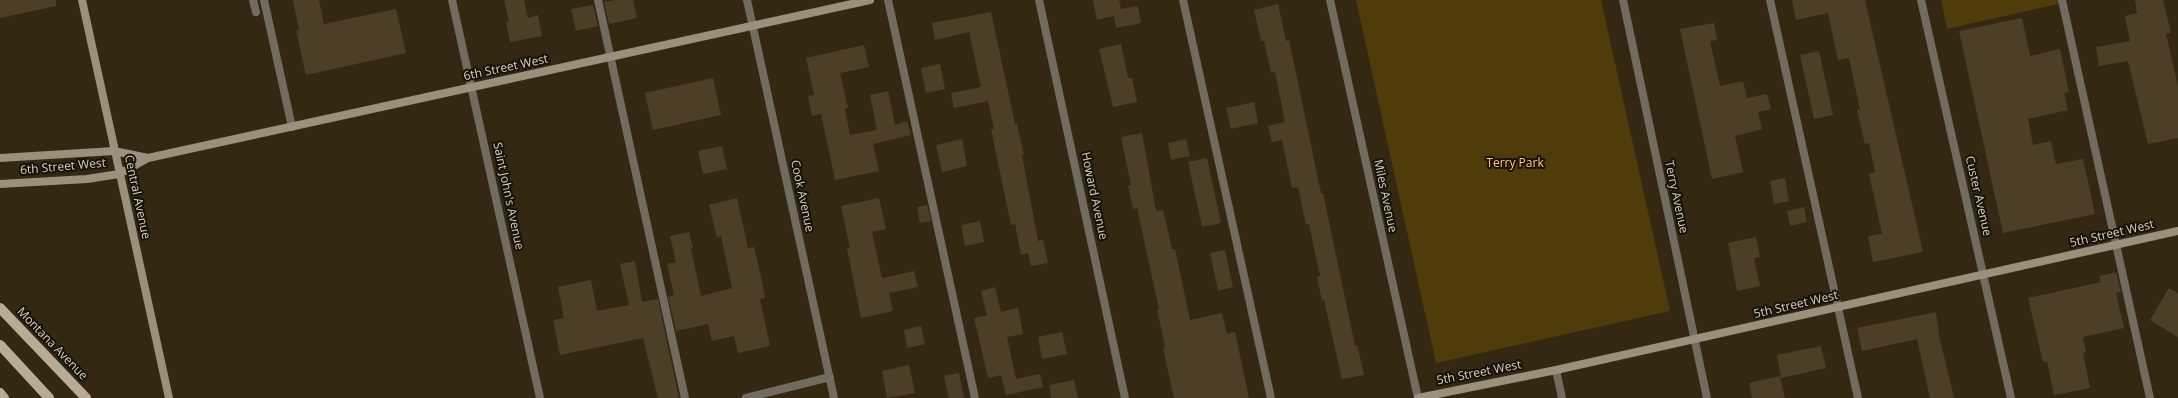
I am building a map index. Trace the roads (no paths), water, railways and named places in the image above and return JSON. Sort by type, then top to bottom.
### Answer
[{"type":"main road","name":"Montana Avenue","points":[[0,308],[86,398]]},
{"type":"main road","points":[[0,345],[50,398]]},
{"type":"main road","points":[[0,393],[4,398]]},
{"type":"street","name":"Central Avenue","points":[[82,0],[169,398]]},
{"type":"street","points":[[253,0],[256,12]]},
{"type":"street","points":[[264,0],[292,127]]},
{"type":"street","name":"Saint John's Avenue","points":[[452,0],[540,398]]},
{"type":"street","points":[[598,0],[685,398]]},
{"type":"street","name":"Cook Avenue","points":[[747,0],[834,398]]},
{"type":"street","name":"6th Street West","points":[[0,184],[87,179],[119,174],[148,158],[870,0]]},
{"type":"street","points":[[888,0],[975,398]]},
{"type":"street","name":"Howard Avenue","points":[[1039,0],[1125,398]]},
{"type":"street","points":[[1183,0],[1271,398]]},
{"type":"street","name":"Miles Avenue","points":[[1330,0],[1418,398]]},
{"type":"street","name":"Terry Avenue","points":[[1623,0],[1707,398]]},
{"type":"street","points":[[1770,0],[1858,398]]},
{"type":"street","name":"Custer Avenue","points":[[1921,0],[2010,398]]},
{"type":"street","points":[[2062,0],[2150,398]]},
{"type":"street","name":"6th Street West","points":[[0,158],[114,151],[148,158]]},
{"type":"street","name":"5th Street West","points":[[1418,398],[1556,370],[1983,276],[2178,231]]},
{"type":"street","points":[[1556,370],[1562,398]]},
{"type":"street","points":[[746,398],[830,377]]},
{"type":"park label","name":"Terry Park","points":[[1515,164]]}]
